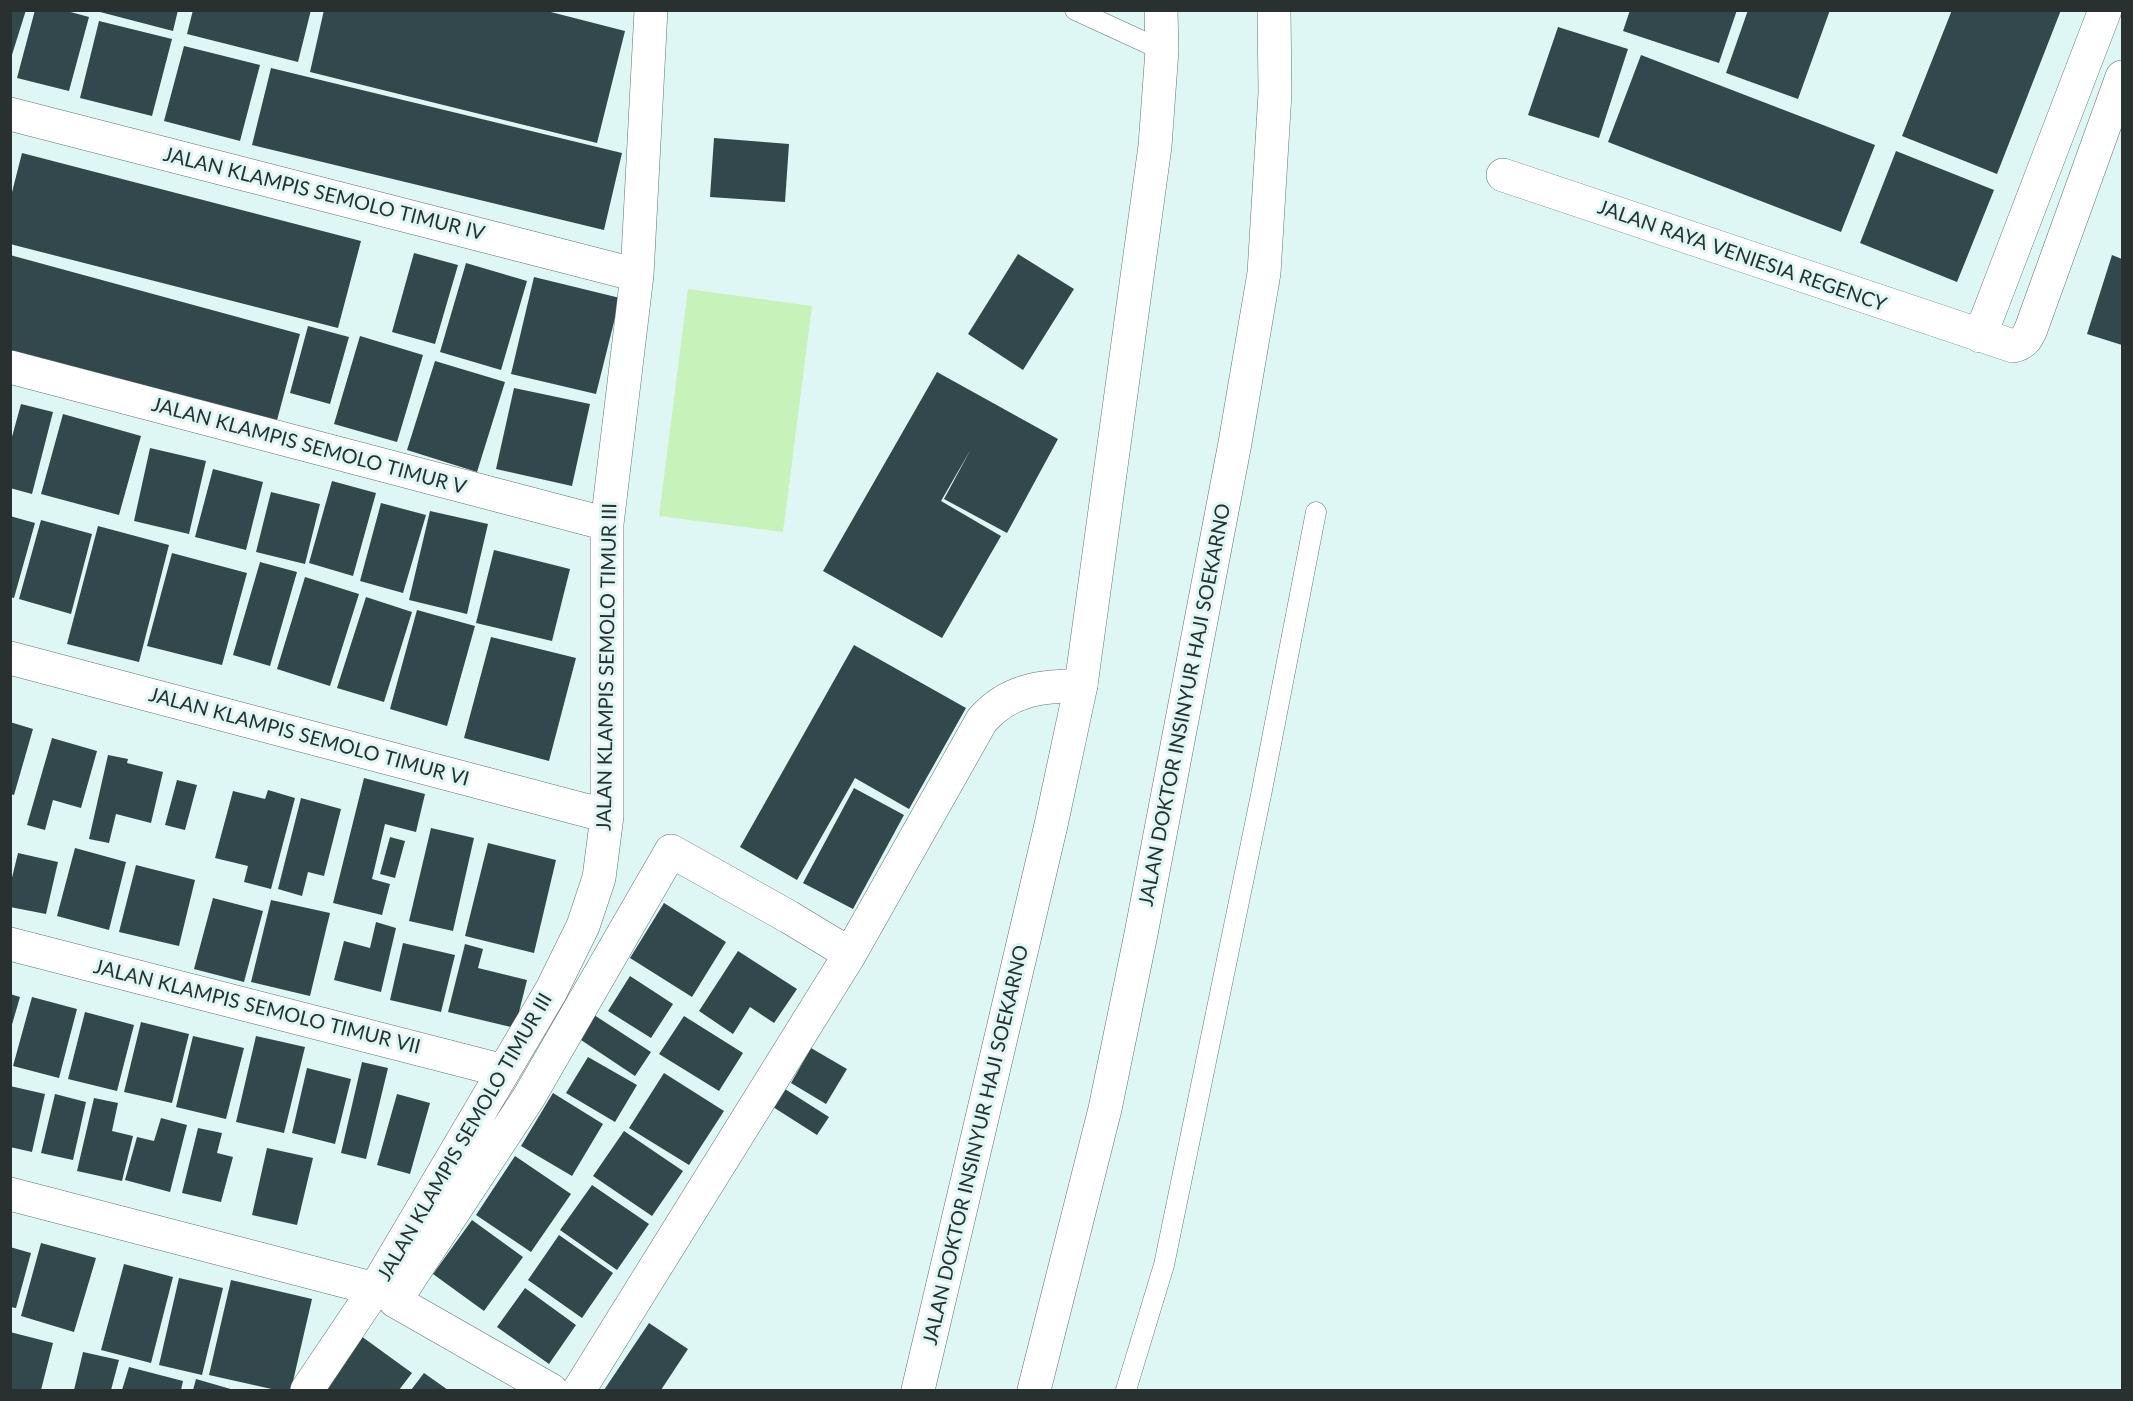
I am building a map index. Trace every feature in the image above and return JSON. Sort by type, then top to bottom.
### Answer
[{"type":"street","name":"JALAN KLAMPIS SEMOLO TIMUR III","points":[[307,1390],[385,1295],[504,1071],[551,991],[583,926],[599,878],[607,816],[607,524],[637,275],[651,10]]},
{"type":"street","name":"JALAN DOKTOR INSINYUR HAJI SOEKARNO","points":[[918,1390],[1082,685],[1153,157],[1162,50],[1161,10]]},
{"type":"street","name":"JALAN DOKTOR INSINYUR HAJI SOEKARNO","points":[[1034,1390],[1105,1109],[1141,934],[1235,443],[1264,273],[1275,93],[1274,10]]},
{"type":"street","points":[[1980,336],[2105,10]]},
{"type":"street","name":"JALAN RAYA VENIESIA REGENCY","points":[[1503,176],[2013,346],[2026,340],[2122,77]]},
{"type":"street","name":"JALAN KLAMPIS SEMOLO TIMUR IV","points":[[10,114],[637,275]]},
{"type":"street","name":"JALAN KLAMPIS SEMOLO TIMUR V","points":[[10,367],[607,524]]},
{"type":"street","name":"JALAN KLAMPIS SEMOLO TIMUR VI","points":[[10,658],[607,816]]},
{"type":"street","points":[[579,1390],[850,954],[987,714],[1006,698],[1020,693],[1046,686],[1082,685]]},
{"type":"street","points":[[385,1295],[529,1097],[671,851],[850,954]]},
{"type":"street","name":"JALAN KLAMPIS SEMOLO TIMUR VII","points":[[10,944],[504,1071]]},
{"type":"street","points":[[10,1194],[385,1295],[551,1390]]},
{"type":"lane","points":[[1075,10],[1162,50]]},
{"type":"lane","points":[[1126,1390],[1164,1265],[1262,790],[1316,512]]},
{"type":"green space","points":[[688,289],[812,306],[783,532],[659,516]]},
{"type":"building","points":[[10,10],[26,10],[11,58],[10,58]]},
{"type":"building","points":[[35,10],[63,10],[89,17],[69,91],[17,78]]},
{"type":"building","points":[[100,10],[178,10],[173,31],[100,12]]},
{"type":"building","points":[[193,10],[311,10],[298,62],[187,34]]},
{"type":"building","points":[[324,10],[543,10],[625,31],[597,143],[310,72]]},
{"type":"building","points":[[1630,10],[1737,10],[1719,63],[1623,31]]},
{"type":"building","points":[[1748,10],[1830,10],[1798,99],[1726,73]]},
{"type":"building","points":[[1952,10],[2061,10],[1997,174],[1902,136]]},
{"type":"building","points":[[99,21],[172,39],[152,116],[80,98]]},
{"type":"building","points":[[1558,27],[1628,49],[1599,138],[1528,115]]},
{"type":"building","points":[[184,46],[260,65],[240,141],[164,121]]},
{"type":"building","points":[[1641,55],[1875,145],[1841,232],[1608,142]]},
{"type":"building","points":[[271,68],[622,153],[604,230],[252,145]]},
{"type":"building","points":[[714,138],[789,144],[785,202],[710,197]]},
{"type":"building","points":[[1896,151],[1994,190],[1957,282],[1860,243]]},
{"type":"building","points":[[22,153],[361,241],[338,328],[10,244],[10,200]]},
{"type":"building","points":[[414,253],[458,265],[435,344],[392,332]]},
{"type":"building","points":[[1018,254],[1074,289],[1023,370],[968,334]]},
{"type":"building","points":[[10,255],[300,334],[276,424],[10,352]]},
{"type":"building","points":[[2112,255],[2122,259],[2122,345],[2087,334]]},
{"type":"building","points":[[466,263],[527,281],[501,370],[440,352]]},
{"type":"building","points":[[534,277],[620,298],[596,394],[511,374]]},
{"type":"building","points":[[308,326],[349,337],[330,404],[290,393]]},
{"type":"building","points":[[360,336],[423,355],[397,442],[334,424]]},
{"type":"building","points":[[435,361],[505,382],[477,472],[407,450]]},
{"type":"building","points":[[937,372],[1058,439],[1007,533],[944,499],[971,449],[941,501],[1001,536],[942,638],[823,571]]},
{"type":"building","points":[[514,388],[590,404],[572,486],[496,469]]},
{"type":"building","points":[[21,404],[53,412],[32,494],[10,488],[10,444]]},
{"type":"building","points":[[63,414],[141,436],[119,515],[41,494]]},
{"type":"building","points":[[150,448],[206,461],[189,534],[134,521]]},
{"type":"building","points":[[213,469],[263,482],[246,550],[195,537]]},
{"type":"building","points":[[332,481],[376,493],[353,576],[309,563]]},
{"type":"building","points":[[271,492],[320,504],[305,564],[256,552]]},
{"type":"building","points":[[381,503],[426,515],[403,593],[360,581]]},
{"type":"building","points":[[430,511],[488,524],[467,614],[409,600]]},
{"type":"building","points":[[10,516],[35,523],[14,598],[10,597]]},
{"type":"building","points":[[41,520],[92,534],[71,614],[19,599]]},
{"type":"building","points":[[98,526],[169,545],[139,662],[67,644]]},
{"type":"building","points":[[494,550],[570,569],[552,641],[476,623]]},
{"type":"building","points":[[172,553],[247,573],[222,665],[147,646]]},
{"type":"building","points":[[260,562],[297,572],[270,666],[233,655]]},
{"type":"building","points":[[305,577],[359,594],[330,686],[277,669]]},
{"type":"building","points":[[366,597],[412,612],[384,702],[337,688]]},
{"type":"building","points":[[417,610],[475,626],[447,726],[390,709]]},
{"type":"building","points":[[491,637],[576,658],[549,761],[464,738]]},
{"type":"building","points":[[854,645],[966,708],[909,809],[855,778],[797,880],[740,847]]},
{"type":"building","points":[[10,722],[33,729],[14,795],[10,794]]},
{"type":"building","points":[[52,738],[97,751],[81,808],[53,800],[45,830],[27,825]]},
{"type":"building","points":[[108,755],[128,759],[127,763],[163,772],[151,823],[116,814],[109,843],[89,839]]},
{"type":"building","points":[[364,778],[425,794],[416,832],[385,824],[372,879],[390,884],[382,915],[333,903]]},
{"type":"building","points":[[177,780],[197,785],[185,830],[165,825]]},
{"type":"building","points":[[854,788],[904,815],[853,909],[803,883]]},
{"type":"building","points":[[268,790],[295,798],[271,889],[244,882],[248,866],[215,858],[233,791],[265,799]]},
{"type":"building","points":[[301,798],[341,809],[324,876],[308,872],[302,896],[278,889]]},
{"type":"building","points":[[431,828],[474,838],[453,931],[409,921]]},
{"type":"building","points":[[390,837],[405,841],[395,878],[380,874]]},
{"type":"building","points":[[488,843],[556,860],[534,953],[465,936]]},
{"type":"building","points":[[75,848],[126,862],[109,930],[57,916]]},
{"type":"building","points":[[18,853],[58,862],[46,914],[10,907],[10,886]]},
{"type":"building","points":[[136,865],[195,880],[179,946],[119,932]]},
{"type":"building","points":[[213,898],[263,911],[244,982],[194,969]]},
{"type":"building","points":[[271,900],[330,913],[310,996],[251,982]]},
{"type":"building","points":[[664,903],[726,942],[692,997],[630,958]]},
{"type":"building","points":[[376,922],[396,928],[381,992],[334,980],[344,941],[370,948]]},
{"type":"building","points":[[403,943],[455,955],[441,1012],[390,1000]]},
{"type":"building","points":[[465,944],[483,949],[478,968],[527,980],[515,1028],[448,1012]]},
{"type":"building","points":[[738,951],[797,989],[774,1023],[750,1007],[733,1034],[699,1011]]},
{"type":"building","points":[[630,976],[673,1004],[651,1038],[608,1011]]},
{"type":"building","points":[[10,994],[20,997],[11,1028],[10,1028]]},
{"type":"building","points":[[32,997],[77,1009],[59,1078],[13,1066]]},
{"type":"building","points":[[85,1012],[134,1025],[117,1091],[68,1079]]},
{"type":"building","points":[[591,1013],[651,1052],[635,1076],[575,1036]]},
{"type":"building","points":[[684,1016],[743,1053],[719,1091],[659,1054]]},
{"type":"building","points":[[141,1022],[189,1034],[172,1103],[124,1092]]},
{"type":"building","points":[[193,1036],[244,1048],[226,1119],[176,1107]]},
{"type":"building","points":[[256,1036],[305,1047],[284,1133],[236,1122]]},
{"type":"building","points":[[811,1048],[847,1069],[826,1104],[791,1083]]},
{"type":"building","points":[[588,1057],[637,1085],[615,1122],[566,1093]]},
{"type":"building","points":[[362,1062],[388,1068],[366,1159],[341,1153]]},
{"type":"building","points":[[307,1068],[351,1079],[335,1144],[292,1133]]},
{"type":"building","points":[[664,1073],[724,1111],[689,1165],[629,1128]]},
{"type":"building","points":[[10,1086],[45,1094],[32,1152],[10,1147]]},
{"type":"building","points":[[785,1089],[829,1117],[817,1135],[773,1107]]},
{"type":"building","points":[[553,1093],[603,1124],[572,1176],[521,1146]]},
{"type":"building","points":[[55,1094],[86,1102],[73,1160],[41,1153]]},
{"type":"building","points":[[397,1094],[430,1103],[410,1174],[377,1165]]},
{"type":"building","points":[[94,1098],[118,1103],[112,1131],[133,1136],[122,1181],[77,1171]]},
{"type":"building","points":[[161,1118],[187,1125],[170,1192],[125,1180],[137,1137],[154,1141]]},
{"type":"building","points":[[198,1128],[222,1133],[217,1153],[233,1157],[221,1202],[182,1193]]},
{"type":"building","points":[[624,1131],[683,1171],[652,1216],[593,1176]]},
{"type":"building","points":[[267,1148],[313,1158],[297,1225],[252,1215]]},
{"type":"building","points":[[515,1156],[571,1194],[531,1252],[476,1215]]},
{"type":"building","points":[[592,1185],[649,1224],[617,1270],[560,1230]]},
{"type":"building","points":[[472,1220],[523,1257],[484,1311],[433,1274]]},
{"type":"building","points":[[559,1235],[613,1273],[582,1318],[528,1280]]},
{"type":"building","points":[[41,1243],[96,1258],[74,1332],[21,1316]]},
{"type":"building","points":[[10,1247],[31,1253],[16,1308],[10,1307]]},
{"type":"building","points":[[124,1264],[173,1277],[151,1363],[101,1350]]},
{"type":"building","points":[[179,1278],[223,1288],[202,1375],[159,1365]]},
{"type":"building","points":[[231,1280],[312,1299],[291,1390],[276,1390],[209,1375]]},
{"type":"building","points":[[525,1288],[576,1325],[549,1364],[497,1327]]},
{"type":"building","points":[[649,1323],[688,1349],[661,1390],[604,1390]]},
{"type":"building","points":[[10,1332],[53,1343],[41,1390],[10,1390]]},
{"type":"building","points":[[361,1336],[412,1373],[399,1390],[322,1390]]},
{"type":"building","points":[[83,1352],[119,1360],[111,1390],[74,1390]]},
{"type":"building","points":[[129,1367],[183,1381],[181,1390],[122,1390]]},
{"type":"building","points":[[424,1373],[448,1390],[411,1390]]},
{"type":"building","points":[[196,1379],[234,1390],[193,1390]]}]
